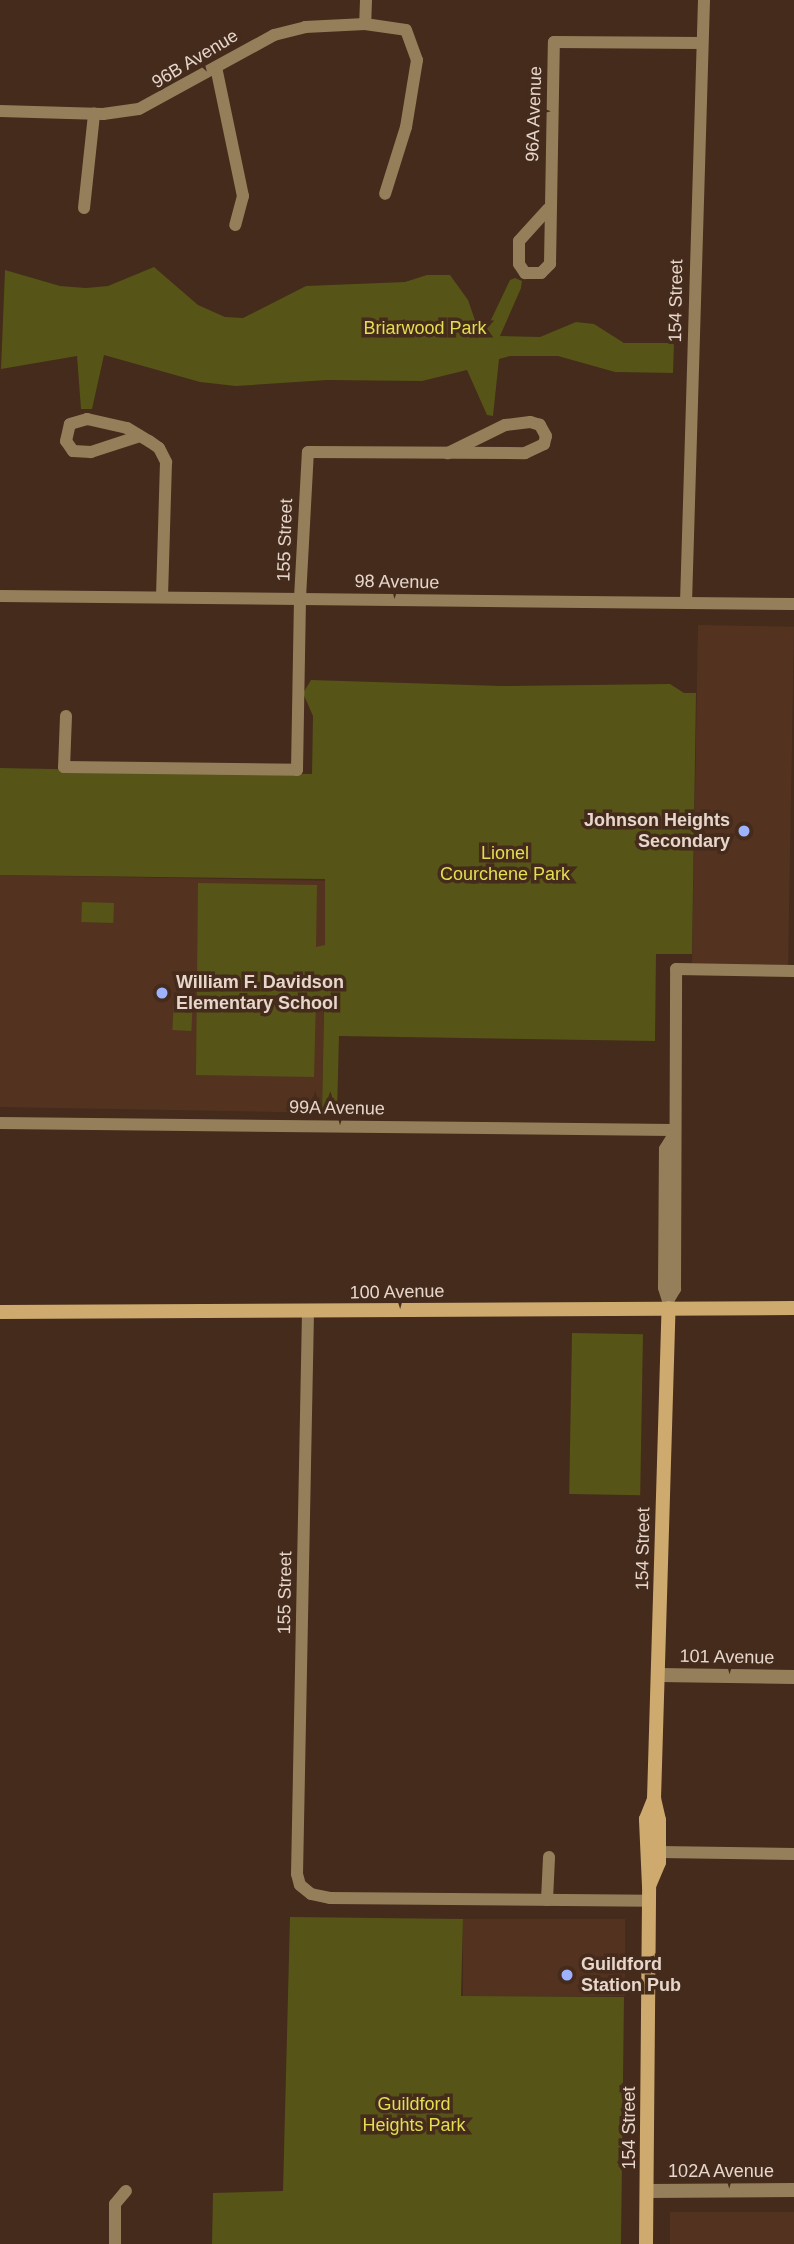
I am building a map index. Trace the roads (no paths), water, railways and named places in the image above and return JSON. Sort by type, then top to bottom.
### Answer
[{"type":"main road","name":"100 Avenue","points":[[0,1312],[308,1312],[669,1303],[794,1308]]},
{"type":"main road","name":"154 Street","points":[[649,1893],[659,1852],[659,1820],[654,1799],[669,1303]]},
{"type":"main road","name":"154 Street","points":[[646,2244],[649,1893],[646,1819],[654,1799]]},
{"type":"street","points":[[366,0],[365,24],[408,31],[417,60],[406,127],[386,194]]},
{"type":"street","name":"154 Street","points":[[686,603],[704,0]]},
{"type":"street","name":"96B Avenue","points":[[0,111],[94,114],[157,103],[216,67],[283,32],[365,24]]},
{"type":"street","name":"96A Avenue","points":[[548,209],[520,240],[519,264],[525,272],[541,273],[550,264],[548,209],[554,42],[702,43]]},
{"type":"street","points":[[216,67],[243,195],[235,225]]},
{"type":"street","points":[[84,208],[94,114]]},
{"type":"street","points":[[140,436],[91,452],[73,451],[66,441],[70,424],[87,419],[140,436],[159,448],[166,462],[162,597]]},
{"type":"street","name":"155 Street","points":[[66,716],[64,766],[297,770],[300,598],[309,452],[448,453],[525,453],[544,444],[546,436],[540,425],[520,422],[478,434],[448,453]]},
{"type":"street","name":"98 Avenue","points":[[0,596],[794,604]]},
{"type":"street","name":"154 Street","points":[[669,1303],[675,1289],[678,1148],[673,1133],[676,969],[794,971]]},
{"type":"street","name":"99A Avenue","points":[[0,1123],[673,1133]]},
{"type":"street","name":"155 Street","points":[[308,1312],[297,1874],[308,1893],[323,1897],[547,1900]]},
{"type":"street","name":"101 Avenue","points":[[659,1675],[794,1678]]},
{"type":"street","points":[[659,1852],[794,1854]]},
{"type":"street","points":[[549,1857],[547,1900],[649,1893]]},
{"type":"street","points":[[115,2244],[115,2204],[126,2190]]},
{"type":"street","name":"102A Avenue","points":[[648,2191],[794,2190]]},
{"type":"place","name":"Johnson Heights Secondary","points":[[744,831]]},
{"type":"place","name":"William F. Davidson Elementary School","points":[[162,993]]},
{"type":"place","name":"Guildford Station Pub","points":[[567,1975]]},
{"type":"park label","name":"Briarwood Park","points":[[425,328]]},
{"type":"park label","name":"Lionel Courchene Park","points":[[505,864]]},
{"type":"park label","name":"Guildford Heights Park","points":[[414,2115]]}]
